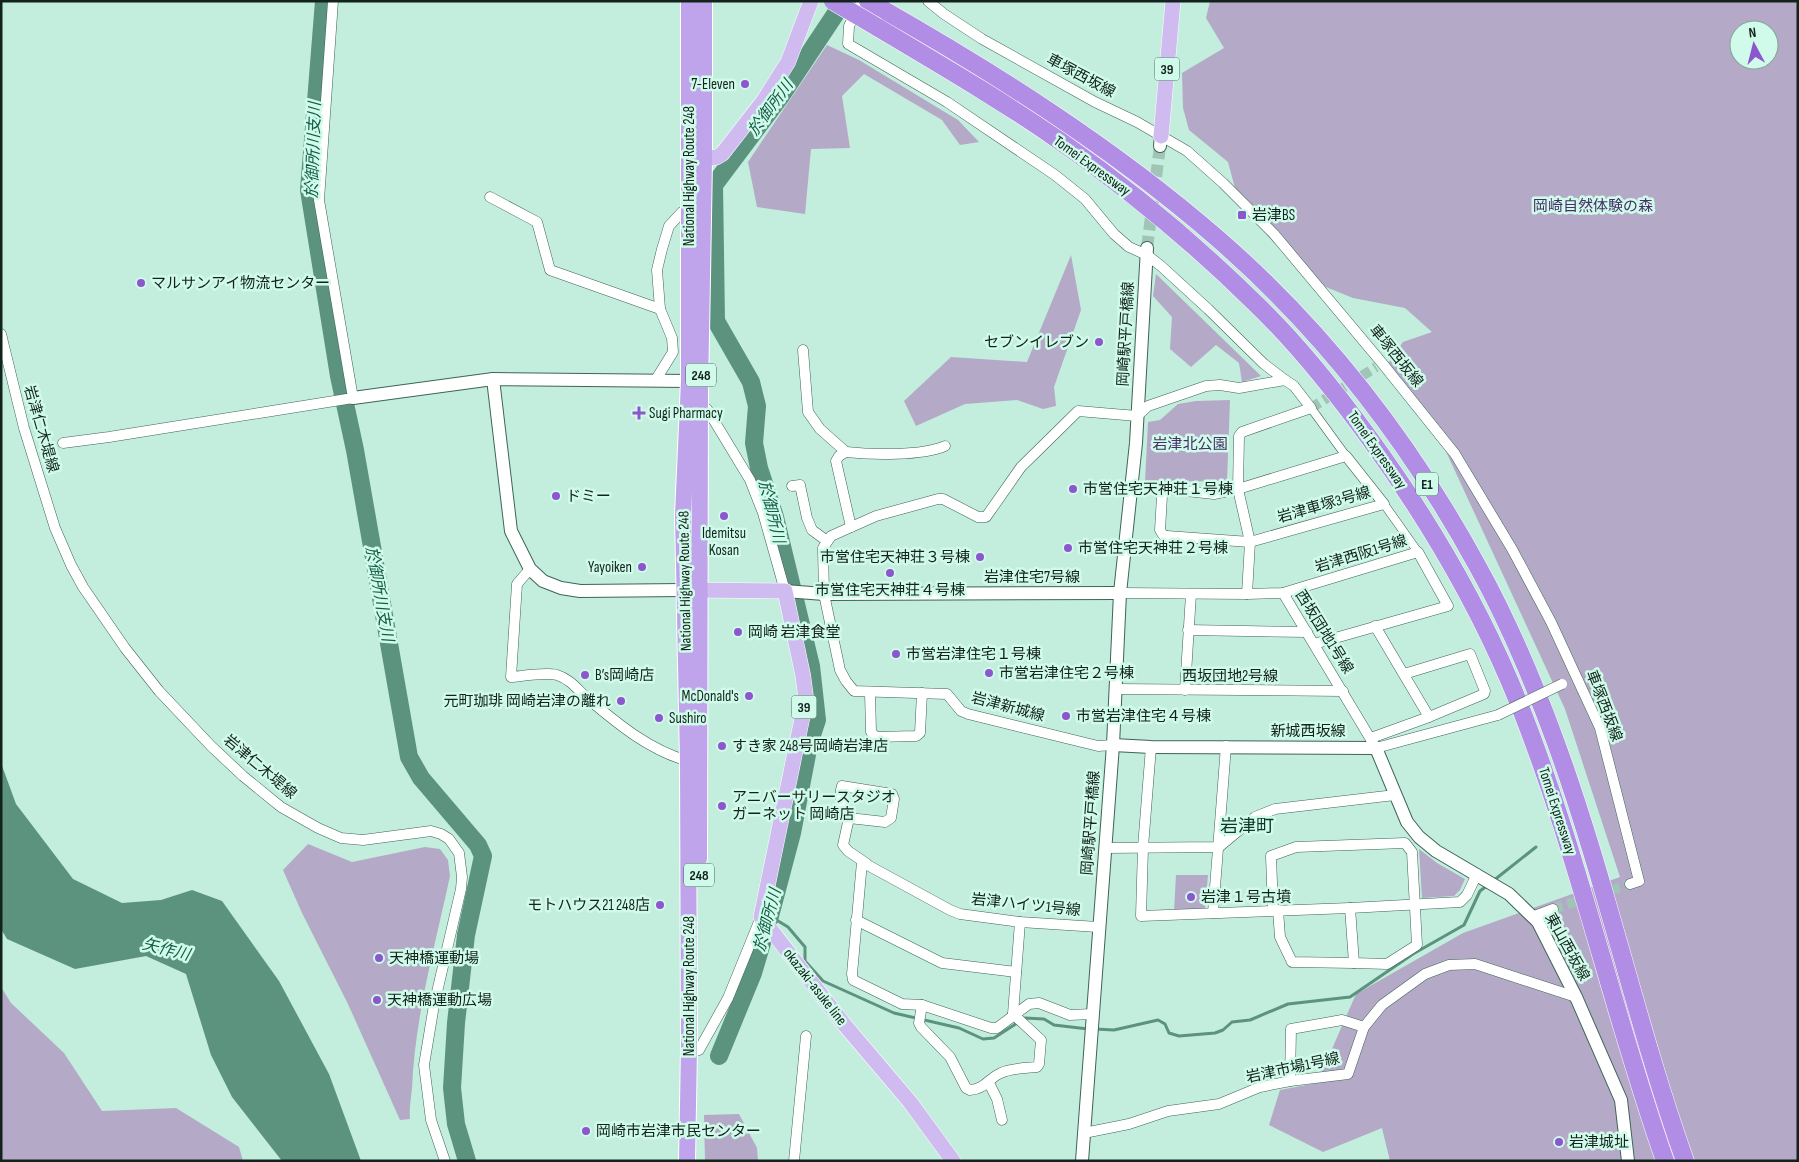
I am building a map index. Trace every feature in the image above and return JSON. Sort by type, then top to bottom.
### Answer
[{"type":"highway","name":"National Highway Route 248","points":[[687,1161],[690,1048],[688,761],[692,590],[700,393],[696,161],[689,1]]},
{"type":"highway","name":"National Highway Route 248","points":[[698,1161],[699,1050],[692,590],[684,515],[696,161],[704,1]]},
{"type":"highway","name":"Tomei Expressway","points":[[833,1],[970,83],[1058,140],[1164,221],[1257,304],[1281,330],[1323,378],[1387,463],[1438,540],[1460,579],[1488,632],[1510,682],[1552,794],[1635,1070],[1665,1161]]},
{"type":"highway","name":"Tomei Expressway","points":[[868,1],[989,72],[1117,158],[1219,240],[1272,290],[1310,330],[1376,409],[1407,452],[1451,520],[1479,568],[1520,653],[1556,744],[1598,873],[1647,1043],[1685,1161]]},
{"type":"main road","name":"39","points":[[1161,141],[1173,1]]},
{"type":"main road","points":[[696,161],[722,154],[764,100],[788,62],[806,3]]},
{"type":"main road","points":[[692,590],[785,592]]},
{"type":"main road","name":"39","points":[[762,919],[806,699],[785,592]]},
{"type":"main road","name":"okazaki-asuke line","points":[[762,919],[843,1024],[910,1102],[953,1161]]},
{"type":"street","points":[[333,1],[319,200],[353,398]]},
{"type":"street","points":[[862,1],[849,26],[848,44],[947,102],[1055,175],[1085,198],[1114,234],[1129,247],[1147,251],[1264,364],[1294,386],[1346,456],[1238,489]]},
{"type":"street","name":"車塚西坂線","points":[[928,1],[982,39],[1095,102],[1137,122],[1161,141],[1187,151],[1223,183],[1274,234],[1379,365],[1455,454],[1512,550],[1577,676],[1600,728],[1639,881],[1630,884]]},
{"type":"street","points":[[490,197],[537,222],[550,270],[660,309]]},
{"type":"street","points":[[655,382],[673,352],[672,338],[660,309],[658,270],[669,226],[682,212]]},
{"type":"street","name":"岡崎駅平戸橋線","points":[[1082,1161],[1113,744],[1120,593],[1132,487],[1147,251]]},
{"type":"street","name":"岩津仁木堤線","points":[[1,334],[24,428],[55,528],[71,565],[83,587],[124,648],[159,691],[210,746],[243,776],[281,807],[318,828],[341,838],[363,840],[432,831],[449,839],[459,853],[462,889],[434,1005],[424,1064],[431,1120],[445,1161]]},
{"type":"street","points":[[803,350],[808,412],[820,429],[846,452],[865,454],[920,452],[945,446]]},
{"type":"street","points":[[493,379],[512,531],[530,569],[543,581],[561,588],[580,591],[692,590]]},
{"type":"street","points":[[62,443],[353,398],[493,379],[690,382]]},
{"type":"street","points":[[824,594],[823,548],[830,536],[876,516],[938,499],[943,499],[978,517],[986,517],[1021,467],[1078,411],[1137,416],[1148,406],[1206,386],[1220,385],[1239,388],[1285,380]]},
{"type":"street","points":[[1248,594],[1250,542],[1238,489],[1239,436],[1242,432],[1311,408]]},
{"type":"street","points":[[707,409],[750,480],[762,513],[785,592]]},
{"type":"street","points":[[846,452],[839,456],[836,461],[851,527]]},
{"type":"street","name":"岩津車塚3号線","points":[[1238,489],[1214,494],[1167,489],[1162,496],[1160,530],[1163,535],[1167,536],[1250,542],[1384,504],[1346,456]]},
{"type":"street","points":[[792,486],[800,485],[807,518],[812,530],[827,541]]},
{"type":"street","points":[[1384,504],[1418,552]]},
{"type":"street","name":"岩津西阪1号線","points":[[1283,593],[1418,552],[1448,606],[1375,626]]},
{"type":"street","points":[[530,569],[517,584],[511,677],[556,674],[567,680],[642,741],[668,755],[688,761]]},
{"type":"street","name":"岩津住宅7号線","points":[[785,592],[824,594],[1120,593]]},
{"type":"street","name":"西坂団地1号線","points":[[1120,593],[1283,593],[1374,743]]},
{"type":"street","name":"岩津新城線","points":[[824,594],[840,670],[854,691],[948,694],[961,711],[968,714],[1098,746],[1113,744]]},
{"type":"street","points":[[1185,690],[1191,594]]},
{"type":"street","points":[[1314,644],[1375,626],[1429,717]]},
{"type":"street","points":[[1188,630],[1307,632]]},
{"type":"street","points":[[1374,743],[1484,694],[1486,691],[1470,654],[1404,674]]},
{"type":"street","name":"新城西坂線","points":[[1113,744],[1151,747],[1374,743],[1498,715],[1577,676]]},
{"type":"street","name":"西坂団地2号線","points":[[1116,689],[1343,691]]},
{"type":"street","points":[[870,692],[871,732],[876,737],[916,736],[920,733],[922,693]]},
{"type":"street","name":"東山西坂線","points":[[1374,743],[1407,822],[1419,837],[1436,851],[1509,894],[1538,922],[1576,997],[1621,1100],[1628,1161]]},
{"type":"street","points":[[1213,913],[1226,746]]},
{"type":"street","points":[[1151,747],[1141,916],[1460,902],[1467,895],[1477,874]]},
{"type":"street","points":[[842,786],[892,794],[894,799],[891,818],[885,822],[849,818],[843,810],[840,799],[842,786]]},
{"type":"street","points":[[1106,848],[1219,847],[1255,817],[1275,808],[1395,795]]},
{"type":"street","name":"岩津ハイツ1号線","points":[[849,818],[843,845],[848,851],[950,910],[960,914],[1020,922],[1098,927]]},
{"type":"street","points":[[1405,843],[1412,852],[1414,904],[1417,945],[1386,964],[1292,962],[1280,937],[1275,910],[1271,856],[1296,847],[1405,843]]},
{"type":"street","points":[[868,864],[862,862],[856,920],[853,980],[902,1004],[922,1005],[994,1029],[1026,1005],[1039,1003],[1070,1014],[1092,1014]]},
{"type":"street","points":[[1350,908],[1354,963]]},
{"type":"street","points":[[1532,917],[1553,909]]},
{"type":"street","points":[[699,1050],[728,998],[762,919]]},
{"type":"street","points":[[856,920],[942,963],[1016,972]]},
{"type":"street","points":[[1013,1014],[1020,922]]},
{"type":"street","name":"岩津市場1号線","points":[[1084,1133],[1129,1124],[1168,1111],[1219,1104],[1260,1087],[1290,1081],[1348,1074],[1364,1027],[1382,1005],[1425,974],[1450,965],[1475,964],[1576,997]]},
{"type":"street","points":[[922,1005],[919,1023],[921,1027],[950,1057],[966,1088],[973,1090],[989,1083],[1004,1071],[1037,1067],[1039,1064],[1041,1040],[1013,1014]]},
{"type":"street","points":[[1290,1081],[1291,1029],[1342,1020],[1364,1027]]},
{"type":"street","points":[[794,1161],[806,1036]]},
{"type":"street","points":[[989,1083],[997,1099],[1002,1120]]},
{"type":"green space","name":"岡崎自然体験の森","points":[[1210,1],[1798,1],[1798,1161],[1390,1161],[1382,1128],[1323,1152],[1269,1125],[1280,1090],[1317,1083],[1356,994],[1463,933],[1620,877],[1565,709],[1437,432],[1384,369],[1403,342],[1432,332],[1405,308],[1353,298],[1316,283],[1274,243],[1239,203],[1228,162],[1189,130],[1183,108],[1182,73],[1224,48],[1206,18]]},
{"type":"green space","points":[[827,45],[859,60],[958,120],[979,142],[960,145],[942,120],[864,74],[842,96],[850,148],[811,149],[805,214],[757,207],[748,162]]},
{"type":"green space","points":[[1071,255],[1081,310],[1054,387],[1056,406],[1043,409],[1017,400],[965,404],[916,426],[904,401],[951,357],[1027,362]]},
{"type":"green space","points":[[1156,274],[1261,376],[1242,382],[1239,363],[1216,345],[1191,367],[1170,349],[1172,317],[1153,296]]},
{"type":"green space","name":"岩津北公園","points":[[1230,400],[1227,481],[1145,482],[1148,422],[1160,420],[1178,404],[1196,401]]},
{"type":"green space","name":"天神橋運動場","points":[[308,844],[352,862],[425,847],[440,849],[448,860],[450,876],[426,981],[417,1034],[410,1119],[400,1120],[348,1004],[302,913],[283,870]]},
{"type":"green space","points":[[1419,849],[1437,863],[1465,879],[1460,890],[1454,896],[1422,898]]},
{"type":"green space","points":[[1176,875],[1208,875],[1205,909],[1174,911]]},
{"type":"green space","points":[[1,987],[11,1003],[64,1053],[102,1111],[176,1108],[239,1147],[243,1161],[1,1161]]},
{"type":"green space","points":[[739,1114],[757,1148],[758,1161],[705,1161],[704,1115]]},
{"type":"water","name":"矢作川","points":[[1,763],[16,804],[73,879],[122,903],[161,900],[192,890],[222,901],[279,981],[329,1074],[361,1161],[282,1161],[232,1097],[211,1055],[186,974],[146,956],[75,969],[7,939],[1,929]]},
{"type":"waterway","name":"於御所川支川","points":[[324,1],[309,190],[339,376],[355,450],[409,757],[421,778],[478,845],[483,856],[466,935],[456,1023],[452,1088],[456,1124],[467,1161]]},
{"type":"waterway","name":"於御所川","points":[[719,1056],[753,973],[770,916],[792,833],[809,744],[817,720],[811,666],[775,517],[759,468],[754,443],[757,406],[751,382],[716,321],[714,185],[781,96],[844,1]]},
{"type":"waterway","points":[[1493,881],[1536,847]]},
{"type":"waterway","points":[[1095,1029],[1114,1030],[1158,1020],[1165,1024],[1169,1033],[1179,1036],[1215,1033],[1223,1030],[1232,1022],[1250,1020],[1288,1004],[1350,997],[1413,954],[1464,925],[1480,891],[1488,885]]},
{"type":"waterway","points":[[770,916],[788,927],[805,947],[805,961],[823,981],[894,1013],[959,1028],[983,1039],[994,1038],[1025,1018],[1044,1019],[1054,1025],[1088,1029]]},
{"type":"tunnel","points":[[1147,248],[1160,146]]},
{"type":"tunnel","points":[[1311,408],[1376,367]]},
{"type":"tunnel","points":[[1553,909],[1630,884]]},
{"type":"place","name":"7-Eleven","points":[[745,84]]},
{"type":"place","name":"岩津BS","points":[[1242,215]]},
{"type":"place","name":"マルサンアイ物流センター","points":[[141,283]]},
{"type":"place","name":"セブンイレブン","points":[[1099,342]]},
{"type":"place","name":"Sugi Pharmacy","points":[[639,413]]},
{"type":"place","name":"市営住宅天神荘１号棟","points":[[1073,489]]},
{"type":"place","name":"ドミー","points":[[556,496]]},
{"type":"place","name":"Idemitsu Kosan","points":[[724,516]]},
{"type":"place","name":"市営住宅天神荘２号棟","points":[[1068,548]]},
{"type":"place","name":"市営住宅天神荘３号棟","points":[[980,557]]},
{"type":"place","name":"Yayoiken","points":[[642,567]]},
{"type":"place","name":"市営住宅天神荘４号棟","points":[[890,573]]},
{"type":"place","name":"岡崎 岩津食堂","points":[[738,632]]},
{"type":"place","name":"市営岩津住宅１号棟","points":[[896,654]]},
{"type":"place","name":"市営岩津住宅２号棟","points":[[989,673]]},
{"type":"place","name":"B’s岡崎店","points":[[585,675]]},
{"type":"place","name":"McDonald's","points":[[749,696]]},
{"type":"place","name":"元町珈琲 岡崎岩津の離れ","points":[[621,701]]},
{"type":"place","name":"市営岩津住宅４号棟","points":[[1066,716]]},
{"type":"place","name":"Sushiro","points":[[659,718]]},
{"type":"place","name":"すき家 248号岡崎岩津店","points":[[722,746]]},
{"type":"place","name":"アニバーサリースタジオ ガーネット 岡崎店","points":[[722,806]]},
{"type":"place","name":"岩津１号古墳","points":[[1191,897]]},
{"type":"place","name":"モトハウス21 248店","points":[[660,905]]},
{"type":"place","name":"天神橋運動場","points":[[379,958]]},
{"type":"place","name":"天神橋運動広場","points":[[377,1000]]},
{"type":"place","name":"岡崎市岩津市民センター","points":[[586,1131]]},
{"type":"place","name":"岩津城址","points":[[1559,1142]]},
{"type":"district","name":"岩津町","points":[[1247,826]]}]
